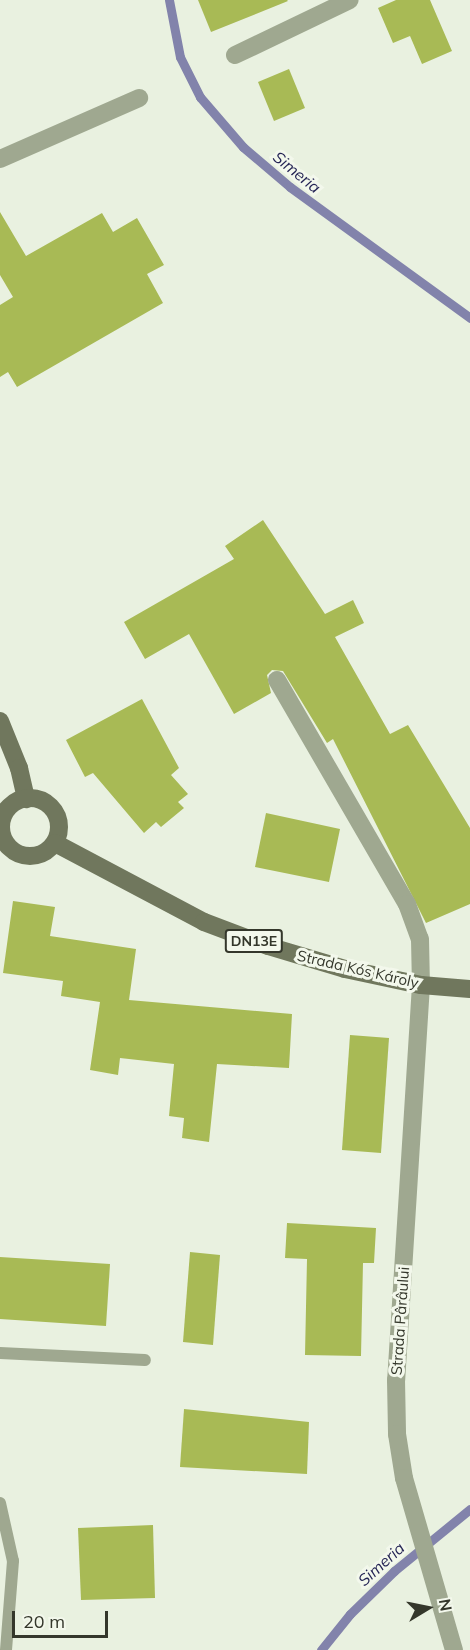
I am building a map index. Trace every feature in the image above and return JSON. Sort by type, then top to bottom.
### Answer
[{"type":"main road","points":[[0,721],[19,768],[26,799]]},
{"type":"main road","points":[[26,799],[42,801],[55,811],[59,827],[55,843],[41,855],[22,856],[8,845],[1,828],[5,812],[26,799]]},
{"type":"main road","name":"Strada Kós Károly","points":[[55,843],[215,926],[345,969],[422,985],[470,989]]},
{"type":"street","points":[[235,55],[350,0]]},
{"type":"street","points":[[0,159],[139,98]]},
{"type":"street","name":"Strada Pârâului","points":[[277,680],[407,904],[420,939],[422,985],[396,1380],[397,1434],[404,1478],[454,1650]]},
{"type":"lane","points":[[0,1353],[145,1360]]},
{"type":"lane","points":[[0,1503],[13,1561],[6,1650]]},
{"type":"building","points":[[198,0],[287,0],[288,1],[211,32]]},
{"type":"building","points":[[396,0],[430,0],[452,51],[422,64],[410,36],[393,43],[378,8]]},
{"type":"building","points":[[289,69],[305,108],[274,121],[258,82]]},
{"type":"building","points":[[0,212],[26,256],[102,213],[113,232],[137,218],[164,265],[147,274],[163,303],[17,387],[8,372],[0,377],[0,305],[13,297],[0,275]]},
{"type":"building","points":[[263,520],[325,614],[353,600],[364,623],[335,637],[390,734],[408,725],[470,828],[470,904],[426,923],[333,739],[327,743],[283,671],[272,670],[267,675],[271,693],[234,714],[189,634],[145,659],[124,622],[234,559],[225,546]]},
{"type":"building","points":[[142,699],[179,768],[171,775],[188,794],[178,802],[184,808],[161,827],[156,822],[144,833],[93,773],[85,777],[66,740]]},
{"type":"building","points":[[266,813],[340,829],[329,882],[255,867]]},
{"type":"building","points":[[13,901],[55,907],[50,936],[136,949],[129,1000],[292,1014],[289,1068],[217,1064],[209,1142],[182,1138],[184,1118],[169,1116],[174,1064],[120,1058],[118,1075],[90,1070],[100,1002],[61,996],[63,981],[3,973]]},
{"type":"building","points":[[350,1035],[389,1038],[381,1153],[342,1150]]},
{"type":"building","points":[[287,1223],[376,1228],[374,1263],[363,1263],[361,1356],[305,1355],[307,1259],[285,1258]]},
{"type":"building","points":[[190,1252],[220,1255],[213,1345],[183,1342]]},
{"type":"building","points":[[0,1257],[110,1264],[106,1326],[0,1319]]},
{"type":"building","points":[[184,1409],[309,1422],[307,1474],[180,1467]]},
{"type":"building","points":[[153,1525],[155,1598],[81,1600],[78,1528]]},
{"type":"waterway","name":"Simeria","points":[[169,0],[180,57],[200,97],[243,147],[290,187],[470,318]]},
{"type":"waterway","name":"Simeria","points":[[321,1650],[350,1614],[394,1571],[470,1509]]}]
